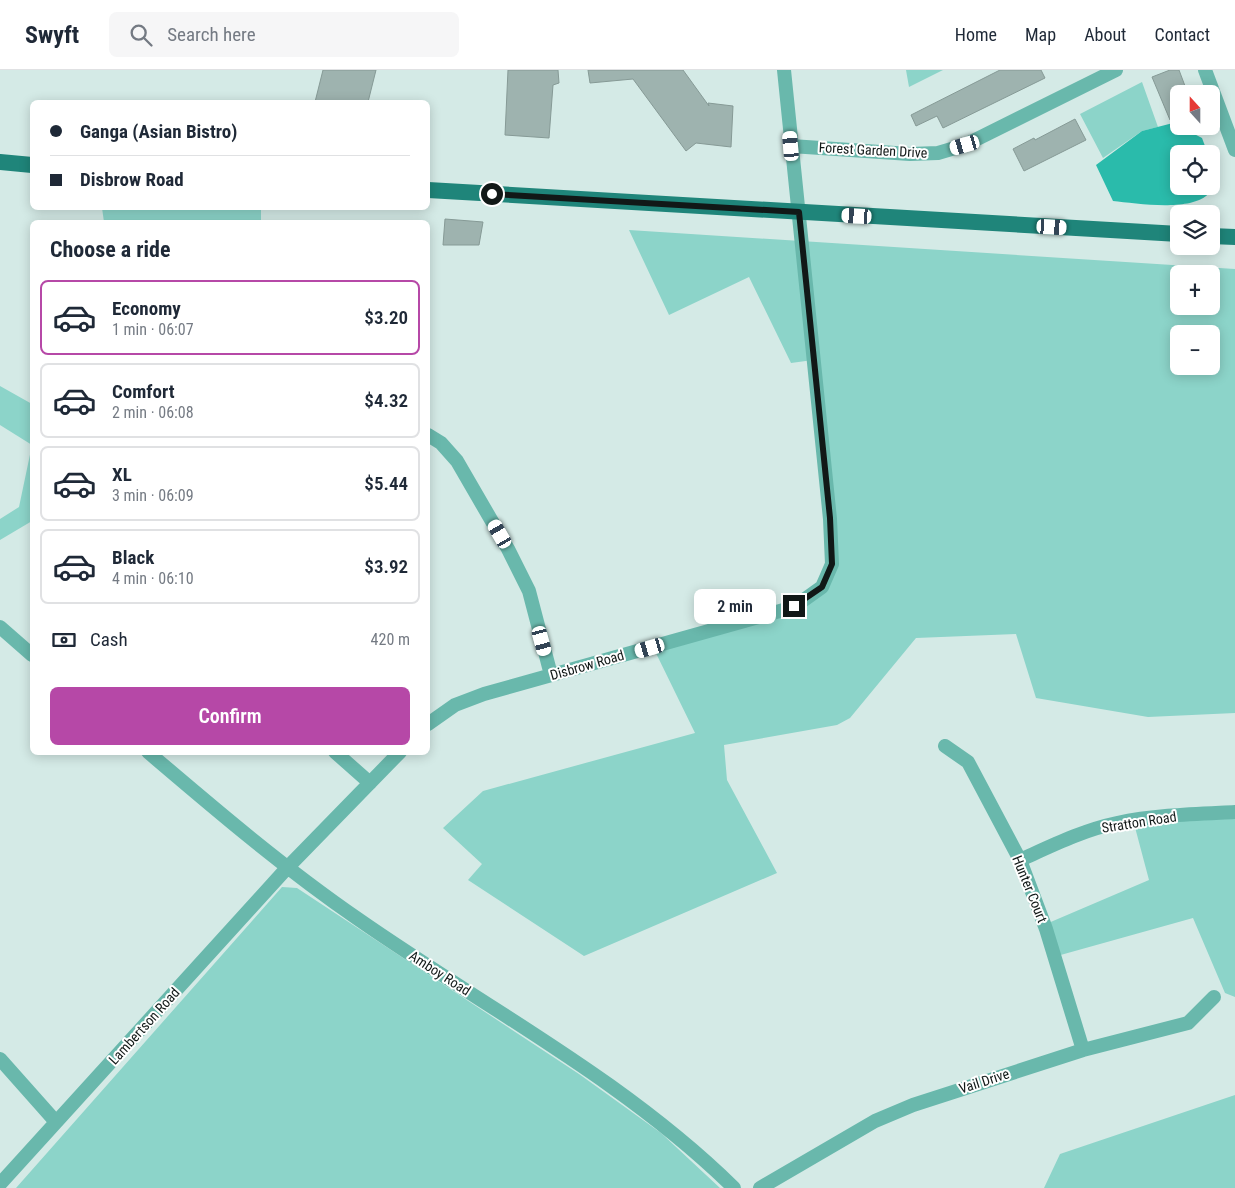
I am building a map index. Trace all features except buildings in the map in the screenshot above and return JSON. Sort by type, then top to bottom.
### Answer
[{"type":"main road","points":[[0,162],[30,165]]},
{"type":"main road","points":[[430,190],[1170,233]]},
{"type":"main road","points":[[1220,236],[1235,237]]},
{"type":"street","name":"Disbrow Road","points":[[430,723],[455,706],[484,694],[794,606],[822,587],[832,564],[830,518],[784,70]]},
{"type":"street","name":"Forest Garden Drive","points":[[791,146],[910,154],[938,153],[965,145],[1116,70]]},
{"type":"street","points":[[1204,70],[1235,150]]},
{"type":"street","points":[[430,436],[440,443],[457,461],[508,549],[529,591],[551,675]]},
{"type":"street","points":[[0,627],[30,653]]},
{"type":"street","name":"Hunter Court","points":[[945,746],[968,762],[1020,860],[1046,929],[1083,1050]]},
{"type":"street","name":"Amboy Road","points":[[152,755],[288,868],[358,919],[620,1091],[714,1168],[734,1188]]},
{"type":"street","points":[[339,755],[370,783]]},
{"type":"street","points":[[288,868],[397,755]]},
{"type":"street","name":"Stratton Road","points":[[1020,860],[1079,833],[1115,823],[1153,817],[1235,812]]},
{"type":"street","name":"Lambertson Road","points":[[0,1184],[288,868]]},
{"type":"street","name":"Vail Drive","points":[[760,1188],[890,1115],[947,1093],[1083,1050],[1188,1023],[1214,997]]},
{"type":"street","points":[[0,1060],[56,1122]]},
{"type":"shaded area","points":[[906,70],[943,70],[909,87]]},
{"type":"shaded area","points":[[1142,82],[1158,127],[1142,131],[1103,158],[1080,114]]},
{"type":"shaded area","points":[[1170,124],[1170,135],[1196,135],[1202,138],[1205,145],[1170,145],[1170,195],[1207,195],[1198,200],[1182,204],[1164,205],[1113,201],[1096,165],[1142,131]]},
{"type":"shaded area","points":[[102,210],[261,210],[261,220],[104,220]]},
{"type":"shaded area","points":[[629,230],[1173,265],[1170,265],[1170,315],[1220,315],[1220,268],[1235,269],[1235,713],[1148,717],[1036,698],[1016,634],[916,638],[850,718],[837,725],[724,745],[727,780],[777,873],[584,956],[468,880],[482,864],[443,828],[483,791],[695,733],[653,647],[793,609],[819,591],[829,545],[813,360],[791,363],[749,277],[669,315]]},
{"type":"shaded area","points":[[0,386],[30,403],[30,444],[0,425]]},
{"type":"shaded area","points":[[30,455],[30,522],[0,540],[0,519],[19,507]]},
{"type":"shaded area","points":[[1235,809],[1235,997],[1225,993],[1193,918],[1057,956],[1046,924],[1149,880],[1132,816]]},
{"type":"shaded area","points":[[282,887],[297,888],[579,1074],[661,1133],[720,1188],[16,1188]]},
{"type":"shaded area","points":[[1235,1095],[1235,1188],[1044,1188],[1060,1154]]},
{"type":"route","points":[[492,194],[799,212],[830,518],[832,564],[822,587],[794,606]]}]
